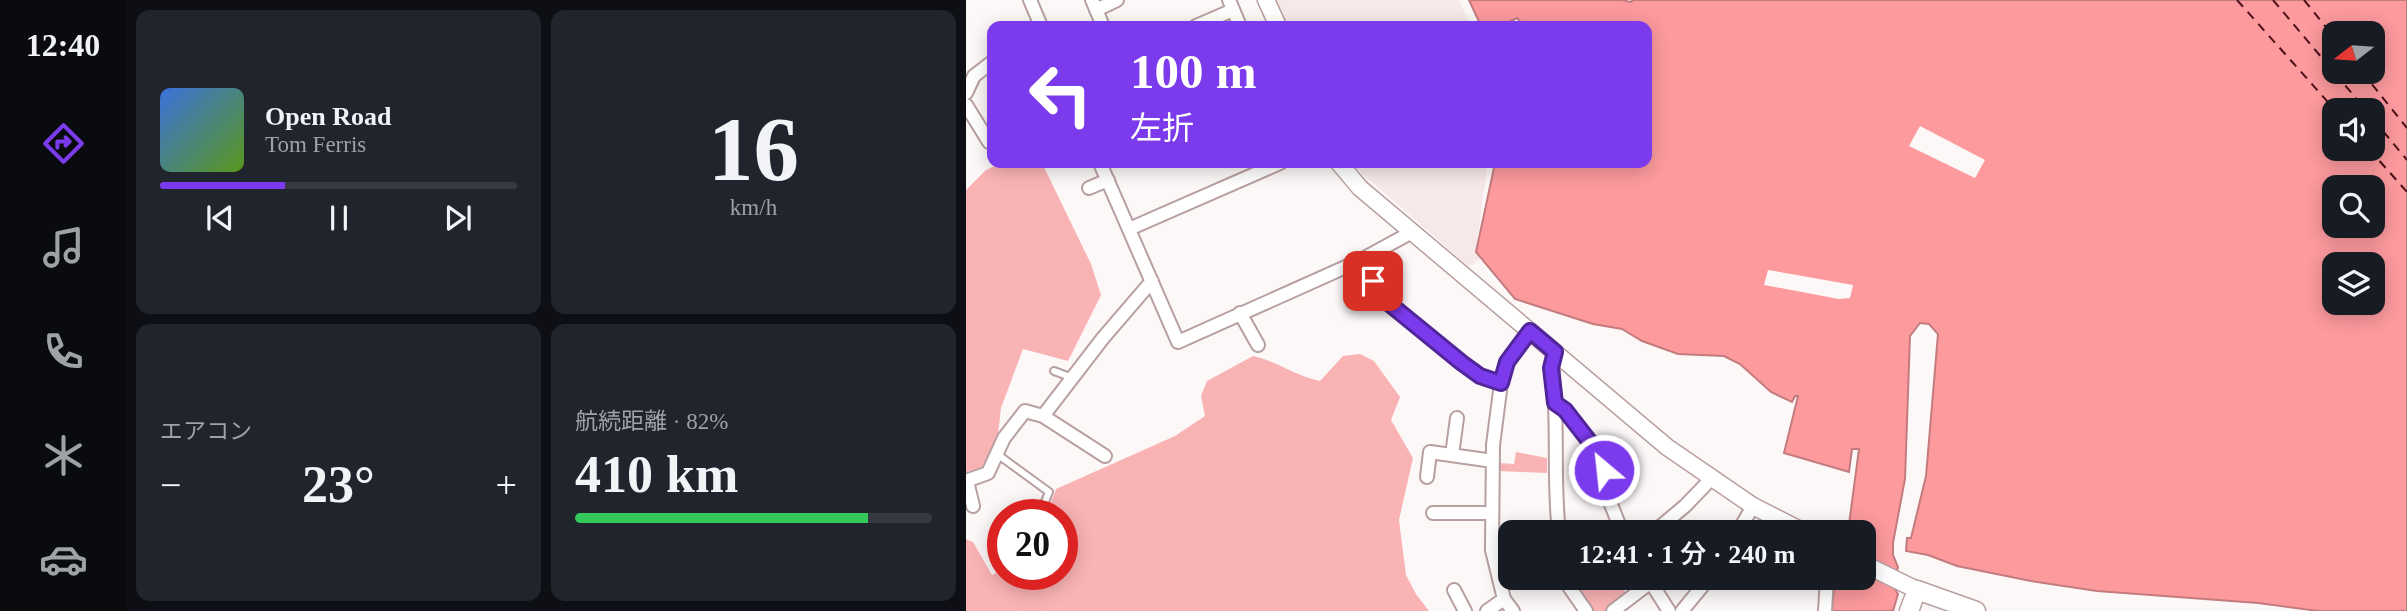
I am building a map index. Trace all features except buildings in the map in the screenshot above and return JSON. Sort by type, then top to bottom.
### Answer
[{"type":"main road","points":[[1909,611],[1910,587]]},
{"type":"main road","points":[[1910,587],[1918,611]]},
{"type":"main road","points":[[1910,587],[1976,611]]},
{"type":"street","points":[[1030,0],[1039,21]]},
{"type":"street","points":[[1094,5],[1117,0]]},
{"type":"street","points":[[1266,0],[1276,21]]},
{"type":"street","points":[[1204,21],[1231,5]]},
{"type":"street","points":[[966,93],[974,76],[987,68]]},
{"type":"street","points":[[966,105],[987,139]]},
{"type":"street","points":[[1102,168],[1178,342],[1359,261],[1412,232]]},
{"type":"street","points":[[1129,229],[1269,168]]},
{"type":"street","points":[[1344,168],[1360,188],[1667,447],[1711,479],[1780,520]]},
{"type":"street","points":[[1089,188],[1108,180]]},
{"type":"street","points":[[1043,416],[1152,281]]},
{"type":"street","points":[[1240,313],[1258,345]]},
{"type":"street","points":[[1513,611],[1504,599],[1492,550],[1493,461],[1501,383],[1507,362],[1530,331]]},
{"type":"street","points":[[1555,352],[1551,368],[1555,403],[1557,520]]},
{"type":"street","points":[[973,506],[966,481],[988,473],[1004,438],[1025,411],[1043,416],[1105,456]]},
{"type":"street","points":[[1452,455],[1457,418]]},
{"type":"street","points":[[1427,477],[1430,452],[1493,461]]},
{"type":"street","points":[[1668,520],[1711,479]]},
{"type":"street","points":[[1606,492],[1617,520]]},
{"type":"street","points":[[1745,520],[1753,506]]},
{"type":"street","points":[[1433,513],[1492,513]]},
{"type":"street","points":[[1492,550],[1498,550]]},
{"type":"street","points":[[1876,570],[1910,587]]},
{"type":"street","points":[[1454,590],[1465,611]]},
{"type":"street","points":[[1571,590],[1586,611]]},
{"type":"street","points":[[1613,611],[1637,590]]},
{"type":"street","points":[[1655,590],[1669,611]]},
{"type":"street","points":[[1682,611],[1699,590]]},
{"type":"street","points":[[1825,611],[1826,590]]},
{"type":"street","points":[[1488,611],[1504,599]]},
{"type":"lane","points":[[1359,261],[1386,301],[1480,376],[1501,383]]},
{"type":"lane","points":[[1054,371],[1073,377]]},
{"type":"lane","points":[[1555,403],[1565,410],[1600,455],[1606,492]]},
{"type":"lane","points":[[997,454],[1049,492],[1046,499]]},
{"type":"shaded area","points":[[1276,0],[1459,0],[1469,21],[1285,21]]},
{"type":"shaded area","points":[[1469,0],[2407,0],[2407,611],[2318,611],[2258,603],[2097,591],[1957,566],[1928,555],[1906,551],[1907,538],[1911,538],[1926,476],[1938,334],[1929,324],[1920,323],[1910,336],[1905,479],[1893,543],[1893,555],[1898,567],[1893,585],[1898,594],[1893,611],[1832,611],[1834,590],[1876,590],[1876,520],[1850,520],[1859,449],[1852,449],[1849,472],[1784,453],[1798,396],[1795,396],[1792,402],[1771,392],[1740,364],[1724,356],[1678,354],[1642,341],[1622,329],[1593,324],[1515,299],[1476,252],[1494,168],[1652,168],[1652,21],[1520,21],[1517,18],[1511,21],[1479,21]]},
{"type":"shaded area","points":[[1044,168],[1091,264],[1101,295],[1068,361],[1023,349],[1001,408],[997,443],[983,467],[966,472],[966,190],[986,170]]},
{"type":"shaded area","points":[[1356,168],[1487,168],[1477,241],[1481,258],[1469,267]]},
{"type":"shaded area","points":[[1360,354],[1374,361],[1400,397],[1391,420],[1413,458],[1399,520],[1406,575],[1429,611],[966,611],[966,539],[973,542],[987,566],[987,590],[1078,590],[1078,499],[1052,499],[1056,489],[1175,436],[1205,416],[1201,396],[1207,381],[1253,356],[1320,381],[1343,356]]},
{"type":"shaded area","points":[[1516,452],[1547,458],[1547,473],[1499,471],[1498,463],[1514,464]]},
{"type":"shaded area","points":[[1577,590],[1624,590],[1628,596],[1608,611],[1592,611]]},
{"type":"pier","points":[[1920,126],[1985,160],[1975,178],[1909,146]]},
{"type":"pier","points":[[1768,270],[1853,285],[1850,298],[1839,299],[1764,285]]},
{"type":"ferry route","points":[[2237,0],[2324,98]]},
{"type":"ferry route","points":[[2273,0],[2356,98]]},
{"type":"ferry route","points":[[2304,0],[2322,22]]},
{"type":"ferry route","points":[[2372,84],[2407,128]]},
{"type":"ferry route","points":[[2385,133],[2407,160]]},
{"type":"ferry route","points":[[2380,161],[2407,192]]},
{"type":"route","points":[[1373,281],[1386,301],[1462,363],[1480,376],[1501,383],[1507,362],[1530,331],[1555,352],[1551,368],[1555,403],[1565,410],[1600,455],[1604,470]]}]
